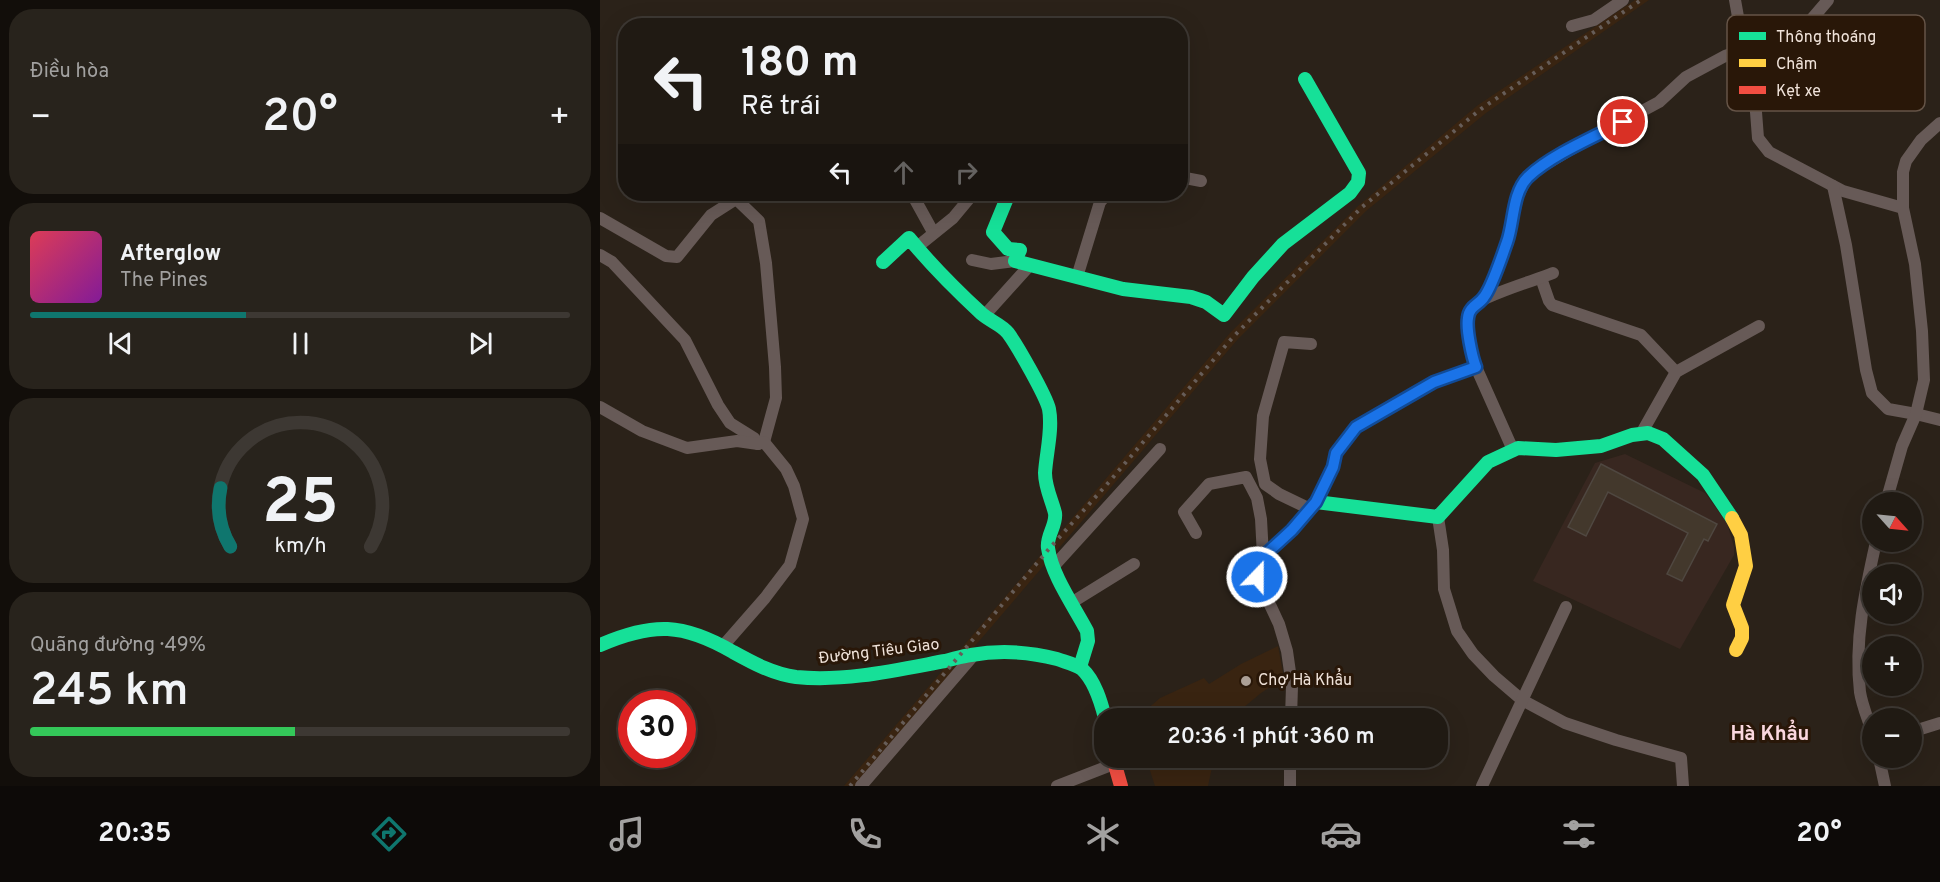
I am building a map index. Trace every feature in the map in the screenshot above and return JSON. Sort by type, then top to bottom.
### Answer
[{"type":"main road","points":[[1006,201],[993,232],[1008,249],[1020,250],[1015,261],[1123,289],[1191,297],[1206,302],[1224,315],[1253,277],[1283,244],[1350,193],[1358,182],[1359,174],[1305,80]]},
{"type":"main road","points":[[883,262],[909,238],[927,260],[984,316],[1007,331],[1043,394],[1049,410],[1045,475],[1055,514],[1047,540],[1053,567],[1087,631],[1088,641],[1080,667],[1095,688],[1102,708]]},
{"type":"main road","points":[[1313,506],[1438,517],[1488,462],[1513,450],[1518,448],[1556,450],[1601,446],[1632,435],[1648,433],[1663,439],[1703,475],[1728,510],[1741,535],[1746,566],[1733,605],[1742,628],[1742,638],[1736,650]]},
{"type":"main road","name":"Đường Tiêu Giao","points":[[600,645],[639,629],[664,627],[689,632],[723,646],[748,662],[773,672],[796,677],[826,678],[878,672],[975,654],[1025,653],[1052,657],[1080,667]]},
{"type":"main road","points":[[1115,768],[1120,786]]},
{"type":"street","points":[[1572,26],[1594,20],[1623,0]]},
{"type":"street","points":[[1735,0],[1738,15]]},
{"type":"street","points":[[1815,15],[1828,0]]},
{"type":"street","points":[[1484,299],[1508,239],[1518,196],[1526,179],[1568,151],[1659,102],[1686,77],[1727,55]]},
{"type":"street","points":[[1756,111],[1758,138],[1769,152],[1843,191],[1903,208]]},
{"type":"street","points":[[1889,492],[1902,446],[1916,414],[1924,380],[1915,264],[1903,208],[1903,172],[1906,161],[1921,140],[1940,123]]},
{"type":"street","points":[[1188,179],[1201,181]]},
{"type":"street","points":[[1833,186],[1846,245],[1866,370],[1872,393],[1888,409],[1940,420]]},
{"type":"street","points":[[600,218],[666,256],[677,257],[711,215],[727,201]]},
{"type":"street","points":[[738,201],[759,221],[766,263],[776,398],[761,443]]},
{"type":"street","points":[[916,201],[933,232]]},
{"type":"street","points":[[917,247],[953,218],[967,201]]},
{"type":"street","points":[[1077,277],[1101,201]]},
{"type":"street","points":[[600,255],[612,262],[685,340],[718,405],[730,423],[761,443],[786,469],[794,486],[802,519],[790,565],[723,646]]},
{"type":"street","points":[[972,260],[991,264],[1015,261]]},
{"type":"street","points":[[984,316],[1030,265]]},
{"type":"street","points":[[1513,450],[1476,367],[1467,318],[1471,308],[1484,299],[1553,273]]},
{"type":"street","points":[[1541,278],[1552,305],[1641,335],[1676,372]]},
{"type":"street","points":[[1641,434],[1676,372],[1759,326]]},
{"type":"street","points":[[1311,344],[1284,342],[1263,416],[1260,459],[1265,484],[1270,489],[1313,506]]},
{"type":"street","points":[[1291,708],[1292,686],[1287,651],[1279,624],[1257,577],[1256,563],[1292,530],[1313,506],[1333,467],[1336,453],[1356,427],[1434,382],[1476,367]]},
{"type":"street","points":[[600,407],[642,431],[687,448],[737,441],[761,443]]},
{"type":"street","points":[[1053,567],[1160,449]]},
{"type":"street","points":[[1196,532],[1184,512],[1209,484],[1246,477],[1257,498],[1262,519],[1263,556]]},
{"type":"street","points":[[1257,498],[1270,489]]},
{"type":"street","points":[[1438,517],[1443,550],[1444,589],[1457,631],[1473,654],[1522,700],[1565,723],[1681,758],[1683,786]]},
{"type":"street","points":[[1864,708],[1860,694],[1859,629],[1874,552]]},
{"type":"street","points":[[1071,603],[1134,564]]},
{"type":"street","points":[[1482,786],[1566,608]]},
{"type":"street","points":[[861,786],[975,654]]},
{"type":"street","points":[[1922,729],[1940,723]]},
{"type":"street","points":[[1057,786],[1097,768]]},
{"type":"street","points":[[1290,768],[1290,786]]},
{"type":"street","points":[[1881,768],[1885,786]]},
{"type":"shaded area","points":[[1635,0],[1649,0],[1486,113],[1366,211],[1238,339],[855,786],[844,786],[1230,333],[1358,206],[1478,105]]},
{"type":"shaded area","points":[[1625,454],[1705,493],[1727,523],[1734,547],[1734,555],[1680,649],[1533,581],[1595,463]]},
{"type":"shaded area","name":"Chợ Hà Khẩu","points":[[1278,646],[1284,678],[1243,708],[1148,708],[1160,698],[1204,678],[1209,684],[1241,664]]},
{"type":"shaded area","points":[[1149,768],[1212,768],[1208,786],[1155,786]]},
{"type":"building","points":[[1601,464],[1717,524],[1708,541],[1704,539],[1682,581],[1667,574],[1688,533],[1608,492],[1586,536],[1568,527]]},
{"type":"railway","points":[[850,786],[1048,550],[1233,337],[1362,207],[1481,109],[1641,0]]},
{"type":"traffic: fast","points":[[1006,201],[993,232],[1008,249],[1020,250],[1015,261],[1123,289],[1191,297],[1206,302],[1224,315],[1253,277],[1283,244],[1350,193],[1358,182],[1359,173],[1305,79]]},
{"type":"traffic: fast","points":[[883,262],[909,238],[963,296],[982,314],[1008,333],[1043,393],[1050,417],[1045,478],[1055,513],[1048,548],[1059,580],[1087,631],[1088,641],[1080,667]]},
{"type":"traffic: fast","points":[[1316,502],[1438,517],[1488,462],[1518,448],[1556,450],[1601,446],[1632,435],[1648,433],[1663,439],[1703,475],[1732,518]]},
{"type":"traffic: fast","points":[[600,645],[636,632],[652,629],[683,631],[715,642],[771,671],[788,676],[815,678],[871,674],[982,653],[1036,655],[1057,659],[1082,669],[1094,686],[1102,708]]},
{"type":"traffic: slow","points":[[1732,518],[1741,535],[1746,566],[1733,605],[1742,628],[1742,638],[1736,650]]},
{"type":"traffic: jam","points":[[1116,768],[1121,786]]},
{"type":"place","name":"Chợ Hà Khẩu","points":[[1246,681]]},
{"type":"district","name":"Hà Khẩu","points":[[1770,735]]},
{"type":"route","points":[[1257,577],[1256,563],[1292,530],[1316,502],[1333,467],[1336,453],[1356,427],[1434,382],[1476,367],[1467,318],[1471,308],[1484,299],[1489,289],[1508,239],[1518,196],[1526,179],[1568,151],[1623,122]]}]
